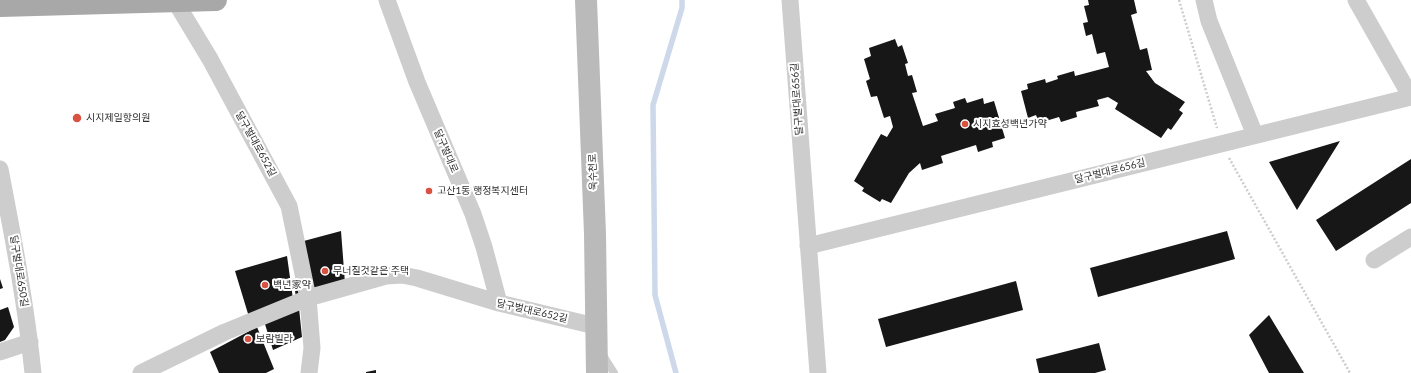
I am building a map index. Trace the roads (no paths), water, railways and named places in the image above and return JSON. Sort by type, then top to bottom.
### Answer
[{"type":"main road","points":[[0,6],[216,0]]},
{"type":"main road","name":"욱수천로","points":[[586,0],[595,234],[597,373]]},
{"type":"street","name":"달구벌대로","points":[[387,0],[417,82],[473,214],[484,247],[499,303]]},
{"type":"street","name":"달구벌대로656길","points":[[790,0],[818,373]]},
{"type":"street","points":[[1204,0],[1209,21],[1255,136]]},
{"type":"street","points":[[1356,0],[1411,97]]},
{"type":"street","name":"달구벌대로652길","points":[[175,1],[210,59],[289,206],[308,298],[312,348],[309,373]]},
{"type":"street","name":"달구벌대로656길","points":[[808,246],[1411,97]]},
{"type":"street","name":"달구벌대로650길","points":[[0,169],[7,242],[30,342],[33,373]]},
{"type":"street","points":[[1374,260],[1411,238]]},
{"type":"street","name":"달구벌대로652길","points":[[308,298],[386,276],[402,275],[499,303],[596,335]]},
{"type":"street","points":[[141,373],[225,332],[308,298]]},
{"type":"street","points":[[0,352],[30,342]]},
{"type":"lane","points":[[596,335],[614,373]]},
{"type":"waterway","points":[[676,373],[655,295],[653,105],[682,8],[682,0]]},
{"type":"place","name":"시지제일항의원","points":[[77,118]]},
{"type":"place","name":"시지효성백년가약","points":[[965,124]]},
{"type":"place","name":"고산1동 행정복지센터","points":[[429,191]]},
{"type":"place","name":"무너질것같은 주택","points":[[325,271]]},
{"type":"place","name":"백년家약","points":[[265,285]]},
{"type":"place","name":"보람빌라","points":[[248,339]]}]
